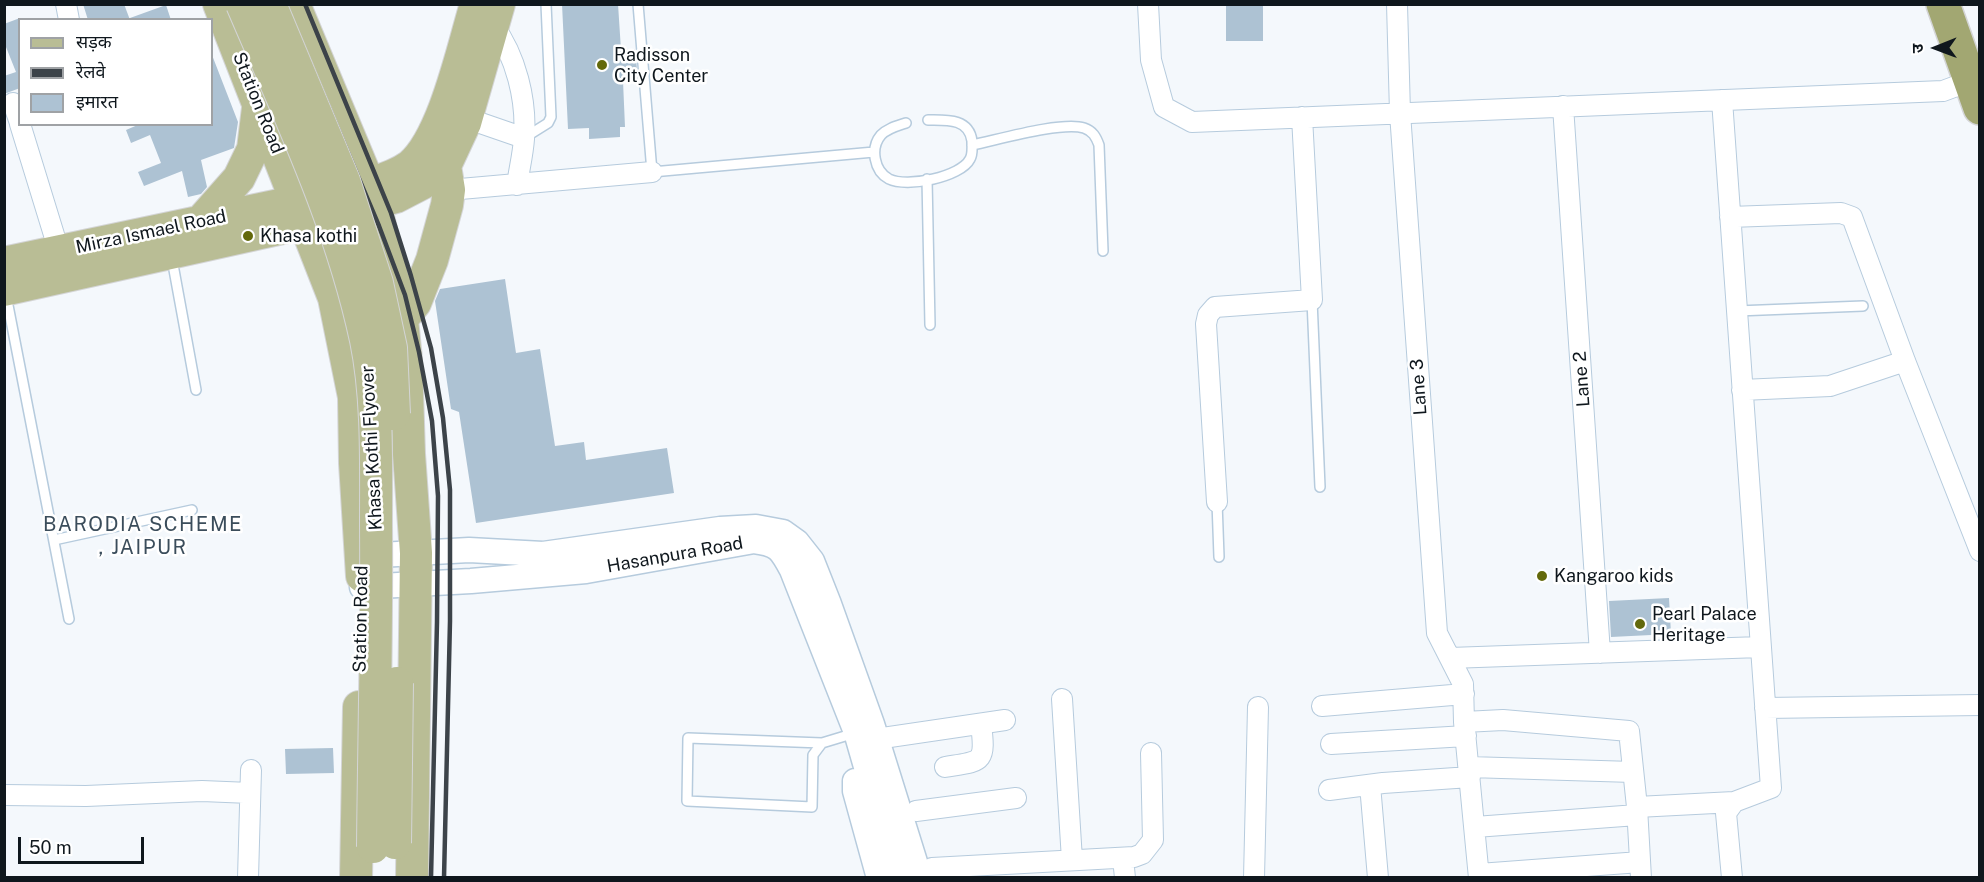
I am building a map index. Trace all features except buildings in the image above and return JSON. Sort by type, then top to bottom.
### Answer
[{"type":"highway","points":[[1943,4],[1975,94]]},
{"type":"highway","points":[[1963,4],[1980,50]]},
{"type":"main road","name":"Station Road","points":[[219,4],[334,298],[354,397],[362,571],[356,878]]},
{"type":"main road","name":"Khasa Kothi Flyover","points":[[242,4],[307,157],[345,257],[366,342],[373,394],[376,501],[377,597],[372,878]]},
{"type":"main road","name":"Khasa Kothi Flyover","points":[[270,4],[344,181],[377,283],[391,348],[396,455],[397,743],[394,878]]},
{"type":"main road","points":[[294,4],[372,194],[402,319],[416,553],[412,878]]},
{"type":"main road","points":[[372,194],[388,178],[410,166],[427,146],[489,11]]},
{"type":"main road","points":[[402,319],[415,303],[432,260],[447,205],[447,178],[466,118],[489,11]]},
{"type":"main road","points":[[201,222],[239,178],[253,149],[258,104]]},
{"type":"main road","points":[[5,290],[171,253],[302,212],[372,194],[396,197],[423,183],[447,178]]},
{"type":"main road","name":"Mirza Ismael Road","points":[[4,263],[201,222],[302,212]]},
{"type":"street","points":[[1148,4],[1151,60],[1164,107],[1192,122],[1943,91],[1975,94]]},
{"type":"street","name":"Lane 3","points":[[1397,4],[1400,113],[1437,633],[1464,684],[1465,728],[1479,876]]},
{"type":"street","points":[[489,11],[505,40],[522,89],[524,138],[516,185]]},
{"type":"street","points":[[1475,827],[1734,802],[1771,788],[1722,100]]},
{"type":"street","points":[[12,104],[18,119]]},
{"type":"street","name":"Lane 2","points":[[1563,106],[1600,652]]},
{"type":"street","points":[[1217,502],[1206,336],[1208,315],[1215,307],[1312,300],[1302,117]]},
{"type":"street","points":[[466,118],[524,138]]},
{"type":"street","points":[[21,126],[58,251]]},
{"type":"street","points":[[447,178],[516,185],[652,172]]},
{"type":"street","points":[[1730,217],[1841,213],[1852,217],[1905,362],[1980,551]]},
{"type":"street","points":[[1742,390],[1830,386],[1905,362]]},
{"type":"street","name":"Hasanpura Road","points":[[362,571],[416,553],[470,550],[543,554],[720,529],[756,527],[783,532],[797,542],[812,561],[845,652],[871,735],[898,878]]},
{"type":"street","name":"Hasanpura Road","points":[[362,571],[416,584],[528,577],[586,571],[754,541],[770,543],[782,551],[792,570],[871,735]]},
{"type":"street","points":[[1450,658],[1760,647]]},
{"type":"street","points":[[1322,706],[1464,694]]},
{"type":"street","points":[[1062,699],[1072,860]]},
{"type":"street","points":[[1765,708],[1980,705]]},
{"type":"street","points":[[1254,878],[1258,707]]},
{"type":"street","points":[[871,735],[1005,720]]},
{"type":"street","points":[[1331,744],[1465,728],[1503,720],[1629,731],[1641,870],[1479,876]]},
{"type":"street","points":[[945,766],[975,762],[982,755],[984,750],[981,723]]},
{"type":"street","points":[[871,735],[903,767],[916,811],[929,874]]},
{"type":"street","points":[[871,735],[855,791],[879,878]]},
{"type":"street","points":[[929,874],[1072,860],[1134,857],[1142,854],[1153,840],[1152,753]]},
{"type":"street","points":[[248,878],[250,770]]},
{"type":"street","points":[[1329,790],[1470,772],[1633,772]]},
{"type":"street","points":[[879,778],[929,874]]},
{"type":"street","points":[[1370,785],[1378,878]]},
{"type":"street","points":[[4,795],[86,796],[202,791],[250,793]]},
{"type":"street","points":[[916,811],[1016,798]]},
{"type":"street","points":[[1732,878],[1726,813],[1734,802]]},
{"type":"street","points":[[1123,858],[1125,878]]},
{"type":"lane","points":[[524,138],[548,123],[551,117],[546,4]]},
{"type":"lane","points":[[638,4],[652,172],[874,152]]},
{"type":"lane","points":[[906,123],[882,135],[874,152],[881,172],[890,179],[900,182],[946,176],[963,169],[972,154],[968,129],[963,124],[944,120],[928,120]]},
{"type":"lane","points":[[972,145],[1058,128],[1082,128],[1090,131],[1099,145],[1103,251]]},
{"type":"lane","points":[[927,179],[930,325]]},
{"type":"lane","points":[[171,253],[196,390]]},
{"type":"lane","points":[[5,290],[69,619]]},
{"type":"lane","points":[[1312,300],[1320,487]]},
{"type":"lane","points":[[1737,311],[1863,306]]},
{"type":"lane","points":[[1217,502],[1219,557]]},
{"type":"lane","points":[[54,540],[192,510]]},
{"type":"lane","points":[[822,744],[813,755],[812,807],[687,801],[688,738],[822,744],[871,735]]},
{"type":"railway","points":[[285,4],[379,226],[405,295],[432,421],[438,496],[431,878]]},
{"type":"railway","points":[[305,4],[391,213],[431,348],[443,418],[450,490],[450,621],[444,878]]},
{"type":"place","name":"Radisson City Center","points":[[602,65]]},
{"type":"place","name":"Khasa kothi","points":[[248,236]]},
{"type":"place","name":"Kangaroo kids","points":[[1542,576]]},
{"type":"place","name":"Pearl Palace Heritage","points":[[1640,624]]},
{"type":"district","name":"BARODIA SCHEME , JAIPUR","points":[[143,536]]}]
